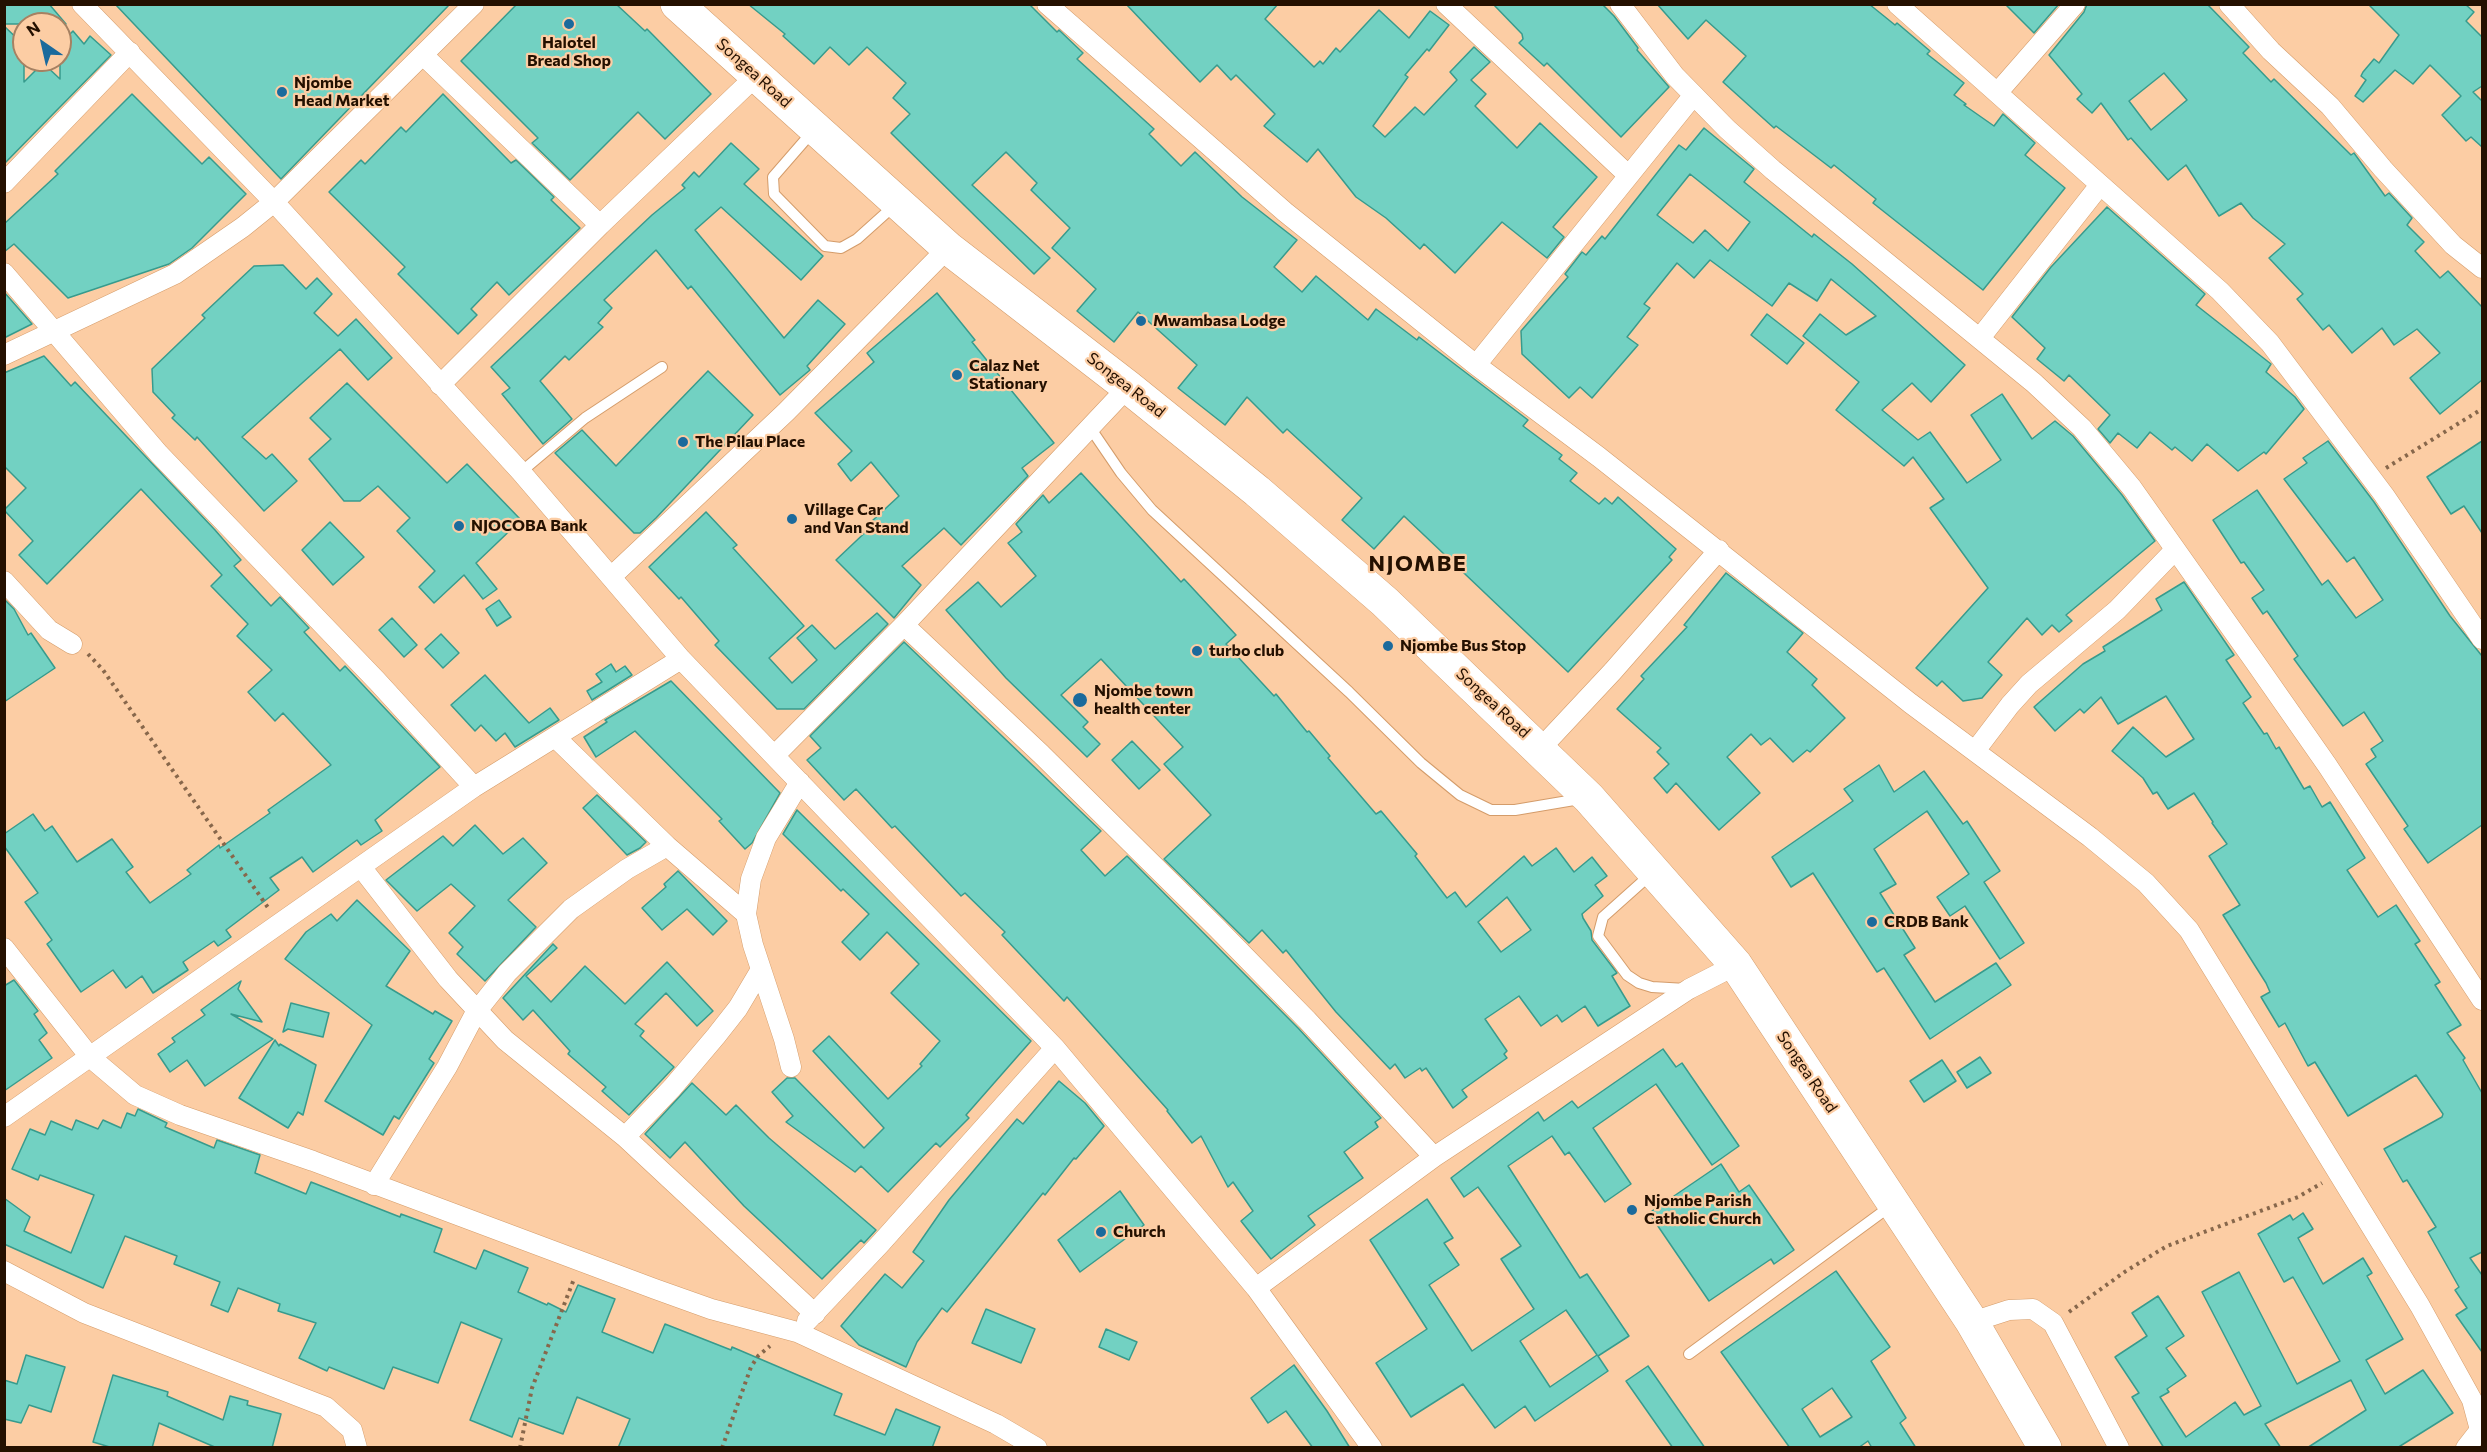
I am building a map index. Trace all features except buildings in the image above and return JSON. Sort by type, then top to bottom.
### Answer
[{"type":"highway","name":"Songea Road","points":[[677,4],[948,248],[1128,387],[1257,491],[1385,602],[1541,748],[1590,798],[1656,870],[1736,964],[1971,1322],[2045,1448]]},
{"type":"street","points":[[82,4],[274,202],[521,472],[681,659],[1054,1048],[1256,1288],[1372,1448]]},
{"type":"street","points":[[4,355],[175,274],[216,247],[274,202],[474,4]]},
{"type":"street","points":[[1047,4],[1250,182],[1476,365],[1719,550],[1910,703],[2146,883],[2189,930],[2339,1171],[2455,1368],[2472,1400],[2481,1429],[2466,1448]]},
{"type":"street","points":[[1446,4],[1628,175]]},
{"type":"street","points":[[1620,4],[1693,96],[1773,170],[1980,338],[2082,428],[2132,488],[2174,551],[2327,765],[2482,1000]]},
{"type":"street","points":[[1898,4],[2220,291],[2270,343],[2372,478],[2482,639]]},
{"type":"street","points":[[1998,92],[2075,4]]},
{"type":"street","points":[[2229,4],[2271,51],[2330,106],[2452,245],[2482,268]]},
{"type":"street","points":[[4,183],[130,52]]},
{"type":"street","points":[[424,56],[600,225]]},
{"type":"street","points":[[440,385],[600,225],[757,75]]},
{"type":"street","points":[[1476,365],[1693,96]]},
{"type":"street","points":[[1980,338],[2100,185]]},
{"type":"street","points":[[611,577],[786,412],[948,248]]},
{"type":"street","points":[[4,273],[159,454],[377,681],[474,787]]},
{"type":"street","points":[[775,755],[904,625],[1128,387]]},
{"type":"street","points":[[1541,748],[1613,671],[1719,550]]},
{"type":"street","points":[[1975,751],[2010,705],[2030,684],[2117,610],[2174,551]]},
{"type":"street","points":[[4,581],[49,630],[72,644]]},
{"type":"street","points":[[904,625],[1041,754],[1225,936],[1307,1020],[1434,1157]]},
{"type":"street","points":[[4,1117],[474,787],[681,659]]},
{"type":"street","points":[[555,737],[667,846],[746,914]]},
{"type":"street","points":[[790,1067],[784,1040],[760,970],[746,914],[751,879],[766,838],[800,782]]},
{"type":"street","points":[[374,1185],[447,1066],[476,1012],[507,973],[571,909],[627,869],[667,846]]},
{"type":"street","points":[[361,867],[476,1012],[505,1040],[625,1137],[815,1314]]},
{"type":"street","points":[[4,948],[90,1058],[135,1095],[180,1115],[711,1309],[797,1332],[996,1424],[1037,1448]]},
{"type":"street","points":[[1256,1288],[1434,1157],[1689,989],[1736,964]]},
{"type":"street","points":[[625,1137],[672,1088],[716,1036],[738,1008],[760,970]]},
{"type":"street","points":[[797,1332],[1054,1048]]},
{"type":"street","points":[[4,1271],[84,1313],[326,1407],[352,1430],[357,1448]]},
{"type":"street","points":[[1971,1322],[2008,1310],[2034,1309],[2054,1323],[2119,1448]]},
{"type":"lane","points":[[815,129],[773,177],[774,194],[825,246],[841,248],[857,239],[897,203]]},
{"type":"lane","points":[[521,472],[585,418],[662,367]]},
{"type":"lane","points":[[1089,426],[1121,473],[1152,510],[1349,692],[1421,763],[1460,795],[1491,810],[1515,810],[1590,798]]},
{"type":"lane","points":[[1656,870],[1603,917],[1598,927],[1598,936],[1623,970],[1639,983],[1652,987],[1689,989]]},
{"type":"lane","points":[[1689,1354],[1895,1203]]},
{"type":"path","points":[[2372,478],[2482,409]]},
{"type":"path","points":[[72,644],[88,654],[103,670],[280,924]]},
{"type":"path","points":[[2054,1323],[2127,1271],[2168,1246],[2298,1197],[2339,1171]]},
{"type":"path","points":[[520,1448],[532,1388],[579,1261]]},
{"type":"path","points":[[722,1448],[751,1367],[758,1356],[797,1332]]},
{"type":"place","name":"Halotel Bread Shop","points":[[569,24]]},
{"type":"place","name":"Njombe Head Market","points":[[282,92]]},
{"type":"place","name":"Mwambasa Lodge","points":[[1141,321]]},
{"type":"place","name":"Calaz Net Stationary","points":[[957,375]]},
{"type":"place","name":"The Pilau Place","points":[[683,442]]},
{"type":"place","name":"Village Car and Van Stand","points":[[792,519]]},
{"type":"place","name":"NJOCOBA Bank","points":[[459,526]]},
{"type":"place","name":"Njombe Bus Stop","points":[[1388,646]]},
{"type":"place","name":"turbo club","points":[[1197,651]]},
{"type":"place","name":"Njombe town health center","points":[[1080,700]]},
{"type":"place","name":"CRDB Bank","points":[[1872,922]]},
{"type":"place","name":"Njombe Parish Catholic Church","points":[[1632,1210]]},
{"type":"place","name":"Church","points":[[1101,1232]]},
{"type":"district","name":"NJOMBE","points":[[1418,564]]}]
